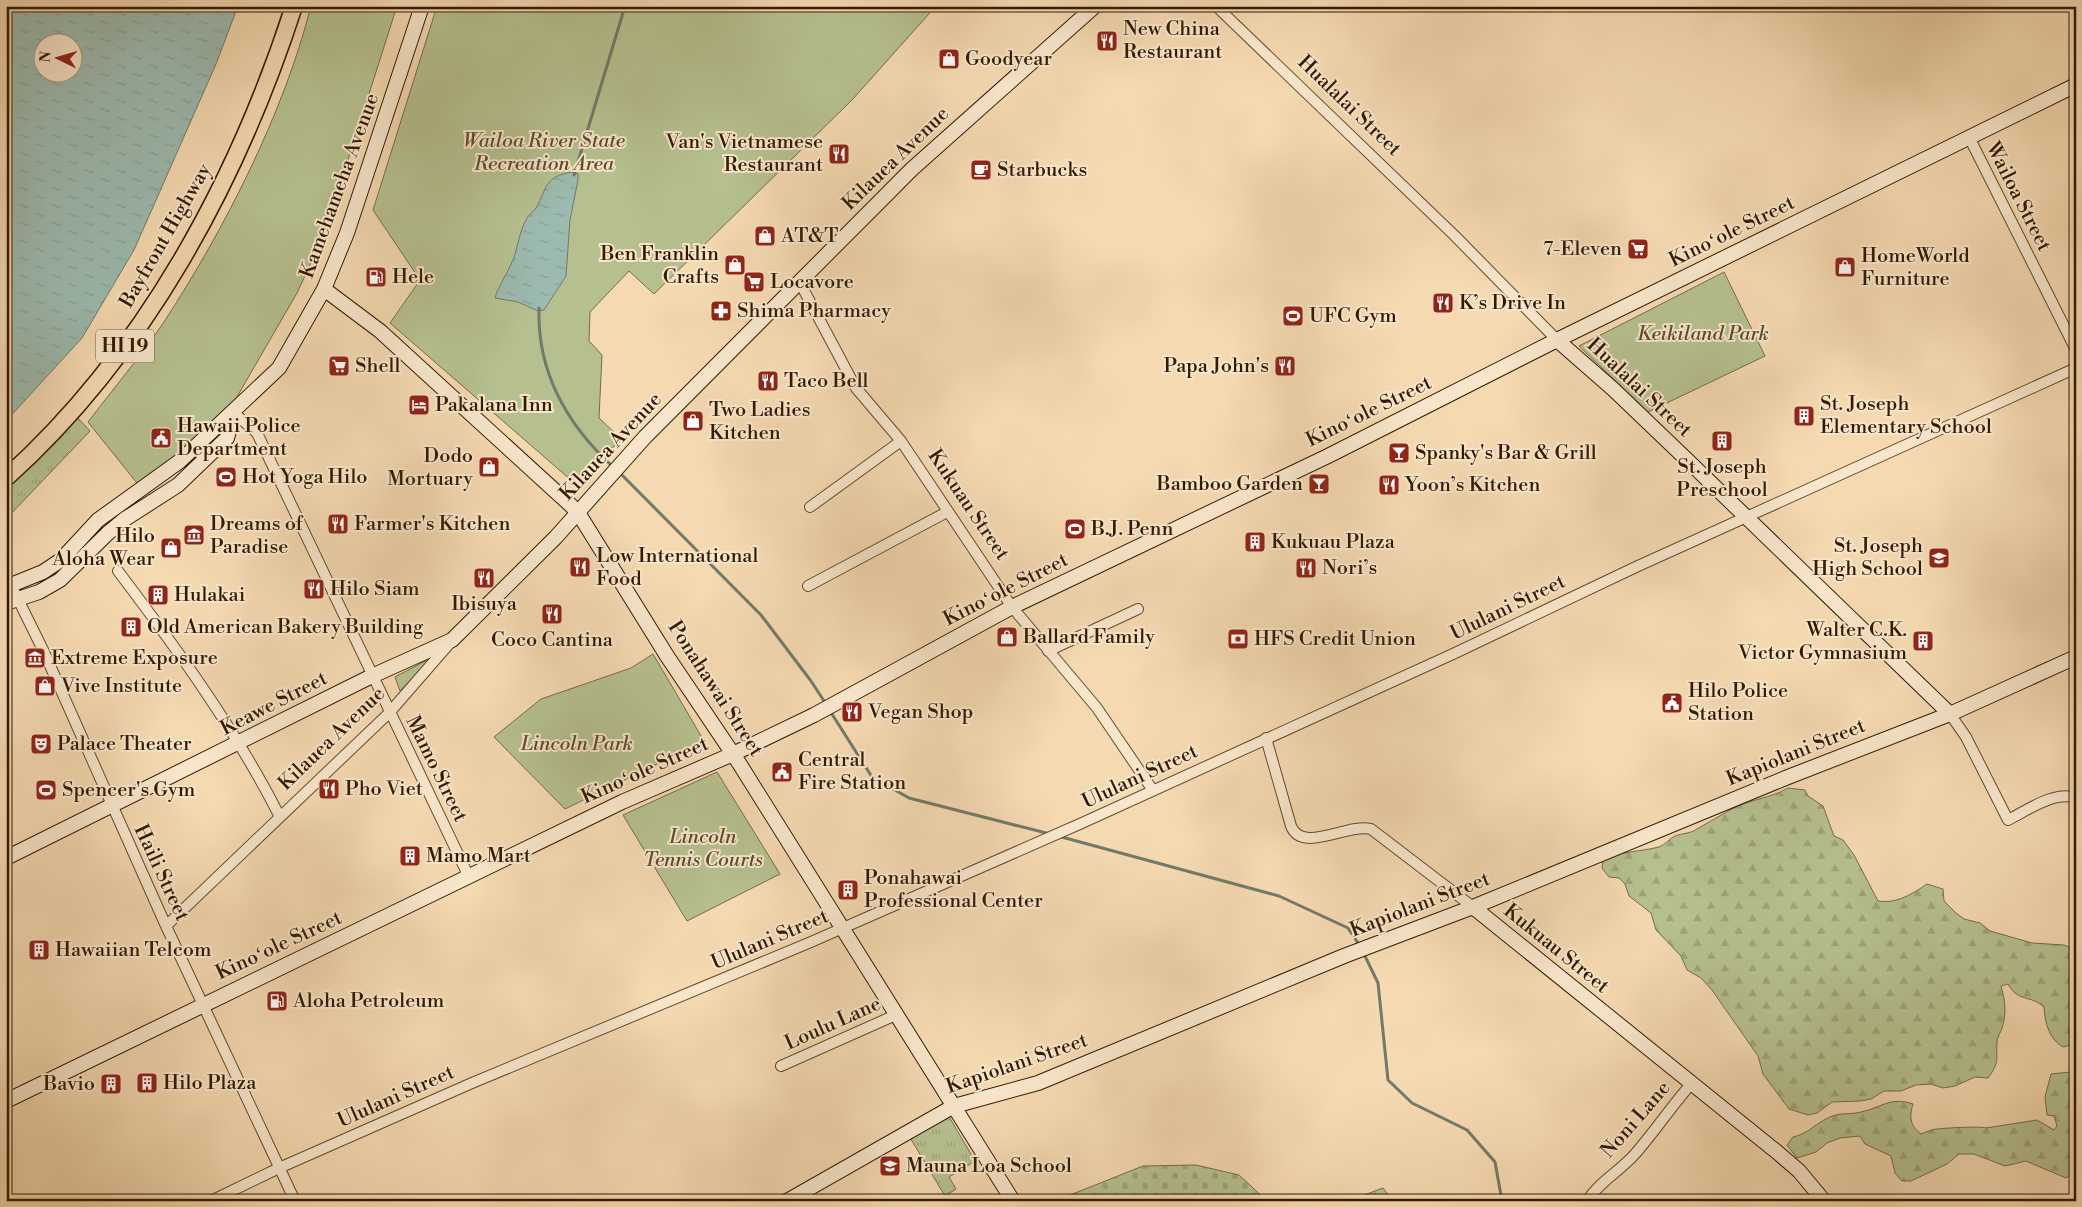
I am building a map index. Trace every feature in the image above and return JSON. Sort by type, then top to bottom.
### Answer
[{"type":"main road","name":"Bayfront Highway","points":[[6,478],[58,425],[114,361],[144,319],[177,267],[217,194],[248,128],[294,6]]},
{"type":"street","name":"Kamehameha Avenue","points":[[9,586],[52,566],[98,520],[180,461],[215,427],[234,413],[279,368],[324,289],[347,233],[422,6]]},
{"type":"street","name":"Kilauea Avenue","points":[[166,926],[389,713],[452,640],[556,537],[577,511],[645,437],[937,144],[1095,6]]},
{"type":"street","name":"Hualalai Street","points":[[1216,6],[1455,236],[1557,340],[1613,389],[1747,516],[1950,714],[1966,737],[2008,820],[2054,798],[2063,796],[2076,798]]},
{"type":"street","name":"Kinoʻole Street","points":[[6,1101],[622,802],[734,754],[814,715],[1012,607],[1328,456],[1557,340],[1970,139],[2076,85]]},
{"type":"street","name":"Wailoa Street","points":[[1970,139],[2076,350]]},
{"type":"street","name":"Kukuau Street","points":[[800,283],[856,388],[901,441],[1012,607],[1097,708],[1152,790]]},
{"type":"street","name":"Ponahawai Street","points":[[324,289],[380,331],[577,511],[667,656],[734,754],[1013,1201]]},
{"type":"street","name":"Ululani Street","points":[[211,1201],[279,1168],[472,1082],[570,1044],[1082,823],[1453,654],[1747,516],[2076,368]]},
{"type":"street","name":"Kamehameha Avenue","points":[[11,601],[39,592],[60,580],[108,533],[131,514],[178,485],[227,438],[234,413]]},
{"type":"street","name":"Mamo Street","points":[[234,413],[257,433],[389,713],[469,877]]},
{"type":"street","points":[[810,507],[901,441]]},
{"type":"street","points":[[808,586],[947,512]]},
{"type":"street","points":[[118,571],[165,635],[238,744],[280,817]]},
{"type":"street","name":"Haili Street","points":[[9,586],[11,601],[44,652],[111,807],[295,1201]]},
{"type":"street","points":[[1048,651],[1138,609]]},
{"type":"street","name":"Keawe Street","points":[[6,858],[372,676],[452,640]]},
{"type":"street","name":"Kapiolani Street","points":[[786,1201],[954,1106],[1038,1082],[1344,956],[1473,907],[1779,781],[1950,714],[2076,657]]},
{"type":"street","name":"Kukuau Street","points":[[1266,738],[1296,834],[1309,839],[1356,828],[1371,830],[1473,907],[1777,1152],[1799,1171],[1824,1201]]},
{"type":"street","name":"Loulu Lane","points":[[782,1066],[898,1014]]},
{"type":"street","name":"Noni Lane","points":[[1587,1201],[1593,1192],[1634,1156],[1664,1115],[1691,1084]]},
{"type":"green space","points":[[311,6],[397,6],[340,185],[315,254],[297,293],[234,402],[141,488],[88,422],[164,322],[230,210],[250,170],[285,88]]},
{"type":"green space","name":"Wailoa River State Recreation Area","points":[[437,6],[936,6],[852,100],[654,294],[629,271],[590,312],[589,341],[602,355],[599,418],[616,434],[620,442],[589,465],[572,481],[390,323],[420,280],[373,210]]},
{"type":"green space","name":"Keikiland Park","points":[[1724,272],[1765,356],[1648,412],[1579,346]]},
{"type":"green space","points":[[75,415],[90,431],[6,519],[6,487]]},
{"type":"green space","name":"Lincoln Park","points":[[653,654],[704,741],[565,809],[494,737],[541,699],[631,668]]},
{"type":"green space","points":[[427,660],[428,662],[400,691],[395,677]]},
{"type":"green space","name":"Lincoln Tennis Courts","points":[[717,772],[780,874],[687,921],[623,815]]},
{"type":"green space","points":[[1788,788],[1805,790],[1808,796],[1823,806],[1834,836],[1843,840],[1854,855],[1878,901],[1898,900],[1927,884],[1943,889],[1944,901],[1964,919],[1980,923],[1990,931],[2032,943],[2064,945],[2072,948],[2076,958],[2076,1044],[2063,1047],[2058,1044],[2049,1030],[2045,1019],[2044,1007],[2039,1003],[2016,994],[2008,984],[2001,986],[2005,1017],[1997,1040],[1996,1064],[1988,1078],[1975,1077],[1955,1086],[1943,1088],[1931,1084],[1916,1085],[1901,1091],[1884,1091],[1871,1099],[1832,1102],[1817,1113],[1808,1115],[1789,1109],[1763,1074],[1758,1056],[1712,990],[1701,978],[1687,970],[1681,956],[1656,930],[1651,913],[1629,896],[1625,884],[1619,878],[1609,877],[1602,868],[1603,860],[1609,857],[1659,847],[1673,837],[1694,831],[1734,808]]},
{"type":"green space","points":[[2076,1069],[2076,1171],[2066,1178],[2026,1161],[2005,1166],[1974,1154],[1959,1154],[1947,1164],[1911,1181],[1902,1181],[1895,1173],[1891,1156],[1865,1144],[1860,1136],[1840,1138],[1827,1143],[1816,1152],[1797,1158],[1787,1145],[1793,1137],[1830,1117],[1861,1112],[1886,1103],[1898,1101],[1913,1104],[1911,1121],[1921,1134],[1935,1129],[1986,1128],[2037,1120],[2054,1130],[2057,1126],[2054,1116],[2047,1115],[2045,1097],[2051,1074],[2071,1072]]},
{"type":"green space","points":[[947,1113],[975,1161],[949,1177],[956,1189],[945,1196],[909,1136]]},
{"type":"green space","points":[[1196,1165],[1239,1175],[1267,1201],[1055,1201],[1143,1166]]},
{"type":"green space","points":[[1383,1188],[1393,1201],[1348,1201]]},
{"type":"water","points":[[6,6],[238,6],[216,64],[134,250],[82,338],[6,421]]},
{"type":"water","points":[[571,172],[578,174],[578,180],[570,220],[566,276],[544,310],[538,311],[518,302],[495,298],[513,260],[527,218],[536,208],[551,180]]},
{"type":"waterway","points":[[574,175],[625,6]]},
{"type":"waterway","points":[[539,308],[543,353],[549,375],[558,395],[581,432],[612,466]]},
{"type":"waterway","points":[[619,472],[761,615],[826,704]]},
{"type":"waterway","points":[[830,711],[872,777],[909,798],[1050,834]]},
{"type":"waterway","points":[[1058,836],[1279,896],[1348,928],[1360,946]]},
{"type":"waterway","points":[[1364,954],[1378,983],[1388,1080],[1412,1103],[1467,1130],[1495,1162],[1502,1201]]},
{"type":"place","name":"New China Restaurant","points":[[1107,41]]},
{"type":"place","name":"Goodyear","points":[[949,59]]},
{"type":"place","name":"Van's Vietnamese Restaurant","points":[[839,154]]},
{"type":"place","name":"Starbucks","points":[[981,170]]},
{"type":"place","name":"AT&T","points":[[765,236]]},
{"type":"place","name":"7-Eleven","points":[[1638,249]]},
{"type":"place","name":"Ben Franklin Crafts","points":[[735,265]]},
{"type":"place","name":"HomeWorld Furniture","points":[[1845,267]]},
{"type":"place","name":"Hele","points":[[376,277]]},
{"type":"place","name":"Locavore","points":[[754,282]]},
{"type":"place","name":"K’s Drive In","points":[[1443,303]]},
{"type":"place","name":"Shima Pharmacy","points":[[721,311]]},
{"type":"place","name":"UFC Gym","points":[[1293,316]]},
{"type":"place","name":"Shell","points":[[339,366]]},
{"type":"place","name":"Papa John's","points":[[1285,366]]},
{"type":"place","name":"Taco Bell","points":[[768,381]]},
{"type":"place","name":"Pakalana Inn","points":[[419,405]]},
{"type":"place","name":"St. Joseph Elementary School","points":[[1804,416]]},
{"type":"place","name":"Two Ladies Kitchen","points":[[693,421]]},
{"type":"place","name":"Hawaii Police Department","points":[[161,438]]},
{"type":"place","name":"St. Joseph Preschool","points":[[1722,441]]},
{"type":"place","name":"Spanky's Bar & Grill","points":[[1399,453]]},
{"type":"place","name":"Dodo Mortuary","points":[[489,467]]},
{"type":"place","name":"Hot Yoga Hilo","points":[[226,477]]},
{"type":"place","name":"Bamboo Garden","points":[[1319,484]]},
{"type":"place","name":"Yoon’s Kitchen","points":[[1389,485]]},
{"type":"place","name":"Farmer's Kitchen","points":[[338,524]]},
{"type":"place","name":"B.J. Penn","points":[[1075,529]]},
{"type":"place","name":"Dreams of Paradise","points":[[194,535]]},
{"type":"place","name":"Kukuau Plaza","points":[[1255,542]]},
{"type":"place","name":"Hilo Aloha Wear","points":[[171,548]]},
{"type":"place","name":"St. Joseph High School","points":[[1939,558]]},
{"type":"place","name":"Low International Food","points":[[580,567]]},
{"type":"place","name":"Nori’s","points":[[1306,568]]},
{"type":"place","name":"Ibisuya","points":[[484,578]]},
{"type":"place","name":"Hilo Siam","points":[[314,589]]},
{"type":"place","name":"Hulakai","points":[[158,595]]},
{"type":"place","name":"Coco Cantina","points":[[552,614]]},
{"type":"place","name":"Old American Bakery Building","points":[[131,627]]},
{"type":"place","name":"Ballard Family","points":[[1007,637]]},
{"type":"place","name":"HFS Credit Union","points":[[1238,639]]},
{"type":"place","name":"Walter C.K. Victor Gymnasium","points":[[1923,641]]},
{"type":"place","name":"Extreme Exposure","points":[[35,658]]},
{"type":"place","name":"Vive Institute","points":[[45,686]]},
{"type":"place","name":"Hilo Police Station","points":[[1672,703]]},
{"type":"place","name":"Vegan Shop","points":[[852,712]]},
{"type":"place","name":"Palace Theater","points":[[41,744]]},
{"type":"place","name":"Central Fire Station","points":[[782,772]]},
{"type":"place","name":"Pho Viet","points":[[329,789]]},
{"type":"place","name":"Spencer's Gym","points":[[46,790]]},
{"type":"place","name":"Mamo Mart","points":[[410,856]]},
{"type":"place","name":"Ponahawai Professional Center","points":[[848,890]]},
{"type":"place","name":"Hawaiian Telcom","points":[[39,950]]},
{"type":"place","name":"Aloha Petroleum","points":[[277,1001]]},
{"type":"place","name":"Hilo Plaza","points":[[147,1083]]},
{"type":"place","name":"Bavio","points":[[111,1084]]},
{"type":"place","name":"Mauna Loa School","points":[[890,1166]]}]
